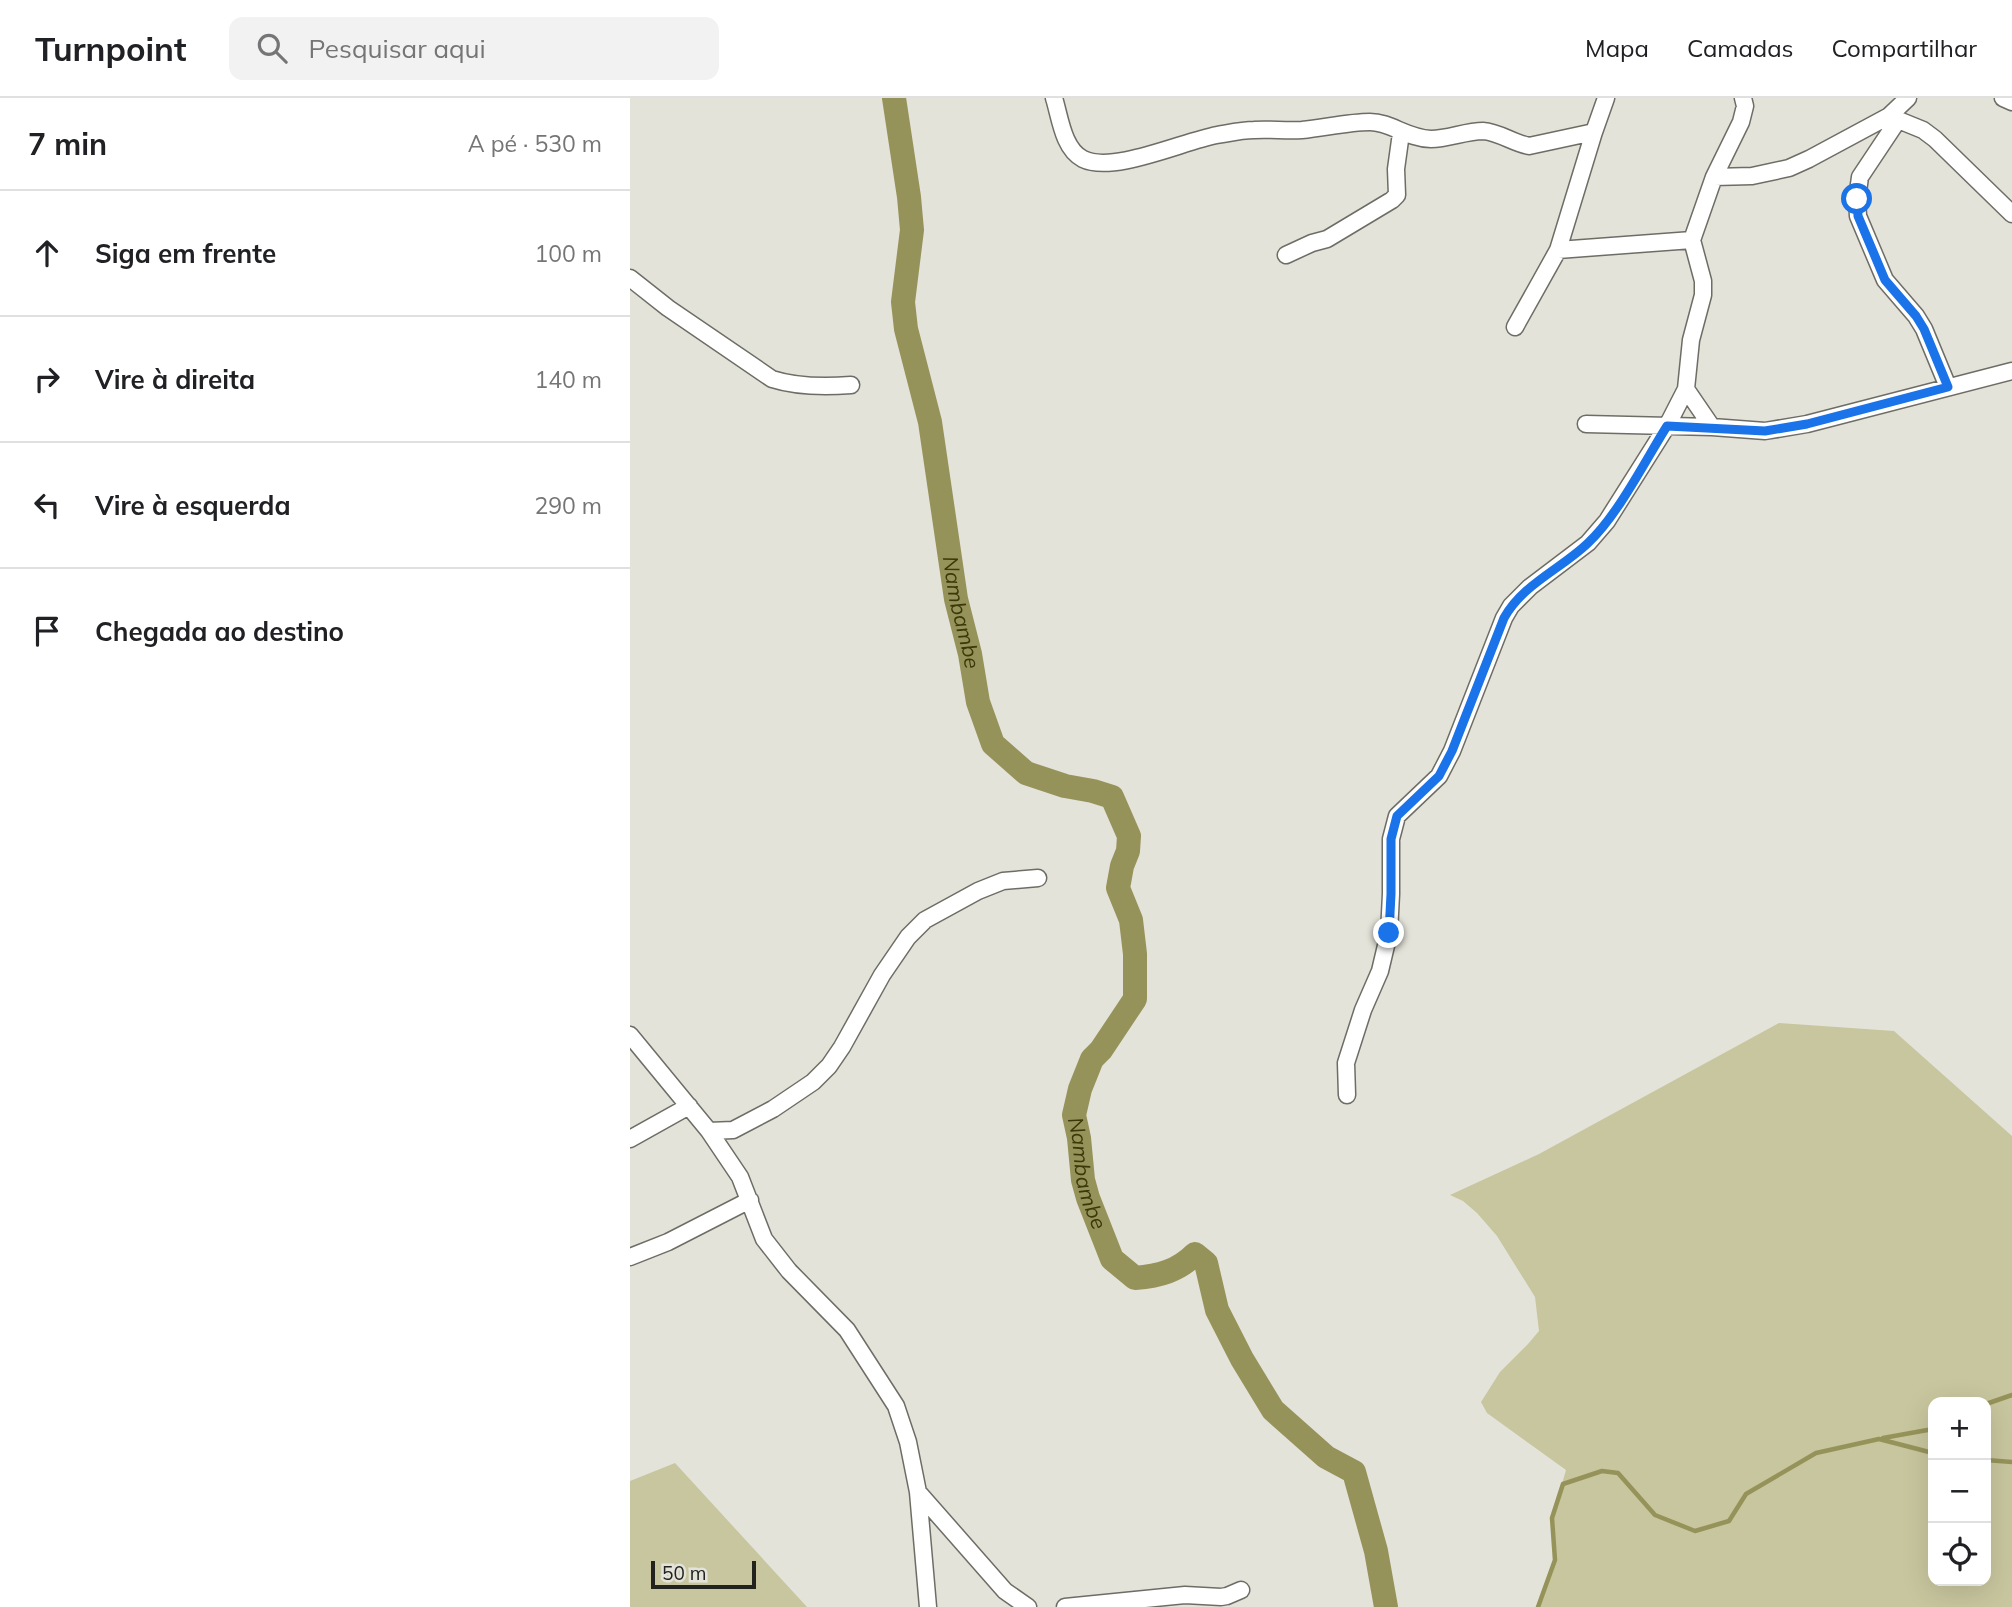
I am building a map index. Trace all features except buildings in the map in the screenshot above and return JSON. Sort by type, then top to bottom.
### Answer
[{"type":"street","points":[[1054,98],[1068,144],[1082,158],[1098,162],[1129,160],[1215,135],[1251,130],[1300,130],[1370,122],[1384,124],[1416,138],[1434,139],[1484,131],[1529,146],[1594,132]]},
{"type":"street","points":[[1515,327],[1559,250],[1606,98]]},
{"type":"street","points":[[1348,1095],[1346,1063],[1363,1010],[1380,971],[1389,933],[1391,839],[1397,816],[1439,776],[1452,751],[1511,606],[1530,587],[1588,543],[1607,521],[1667,426],[1686,389],[1691,340],[1703,295],[1703,281],[1692,240],[1714,177],[1741,122],[1745,106],[1743,98]]},
{"type":"street","points":[[1908,98],[1893,118],[1860,177],[1858,216],[1885,280],[1924,329],[1948,387]]},
{"type":"street","points":[[2003,98],[2012,102]]},
{"type":"street","points":[[1714,177],[1752,176],[1789,168],[1893,118],[1923,130],[1935,139],[2012,214]]},
{"type":"street","points":[[1286,256],[1327,239],[1397,195],[1396,169],[1401,133]]},
{"type":"street","points":[[1559,250],[1692,240]]},
{"type":"street","points":[[630,278],[668,308],[772,379],[787,384],[851,384]]},
{"type":"street","points":[[1586,424],[1765,431],[1807,424],[2012,371]]},
{"type":"street","points":[[1686,389],[1713,427]]},
{"type":"street","points":[[709,1131],[733,1130],[773,1109],[813,1082],[829,1066],[842,1047],[882,975],[908,937],[925,920],[978,891],[1003,881],[1038,878]]},
{"type":"street","points":[[630,1035],[709,1131],[741,1179],[764,1239],[789,1272],[847,1330],[896,1406],[908,1442],[918,1492],[928,1607]]},
{"type":"street","points":[[630,1139],[689,1106]]},
{"type":"street","points":[[729,1211],[741,1179],[733,1130]]},
{"type":"street","points":[[630,1257],[668,1242],[750,1200]]},
{"type":"street","points":[[918,1492],[1005,1591],[1028,1607]]},
{"type":"street","points":[[1065,1607],[1185,1595],[1221,1597],[1241,1590]]},
{"type":"shaded area","points":[[1779,1023],[1894,1031],[2012,1136],[2012,1607],[1538,1607],[1554,1560],[1552,1518],[1566,1470],[1487,1413],[1481,1402],[1500,1372],[1539,1331],[1535,1297],[1497,1236],[1477,1213],[1463,1201],[1450,1195],[1539,1154]]},
{"type":"shaded area","points":[[675,1463],[807,1607],[630,1607],[630,1481]]},
{"type":"waterway","name":"Nambambe","points":[[894,98],[912,230],[903,302],[906,329],[930,422],[956,599],[970,654],[978,702],[993,744],[1026,773],[1112,797],[1129,836],[1128,851],[1118,888],[1131,920],[1135,954],[1135,999],[1092,1059],[1080,1089],[1074,1115],[1088,1198],[1112,1259],[1135,1278],[1168,1272],[1195,1254],[1206,1263],[1217,1310],[1242,1359],[1273,1410],[1326,1457],[1354,1472],[1376,1551],[1386,1607]]},
{"type":"waterway","points":[[1991,1402],[2012,1395]]},
{"type":"waterway","points":[[1883,1438],[1928,1430]]},
{"type":"waterway","points":[[1538,1607],[1555,1560],[1552,1518],[1563,1484],[1602,1471],[1618,1473],[1655,1515],[1695,1531],[1729,1521],[1746,1494],[1816,1453],[1879,1439],[1928,1452]]},
{"type":"waterway","points":[[1991,1460],[2012,1462]]},
{"type":"route","points":[[1389,933],[1391,839],[1397,816],[1439,776],[1452,751],[1504,618],[1511,606],[1530,587],[1588,543],[1607,521],[1667,426],[1765,431],[1807,424],[1948,387],[1924,329],[1885,280],[1858,216],[1857,199]]}]
